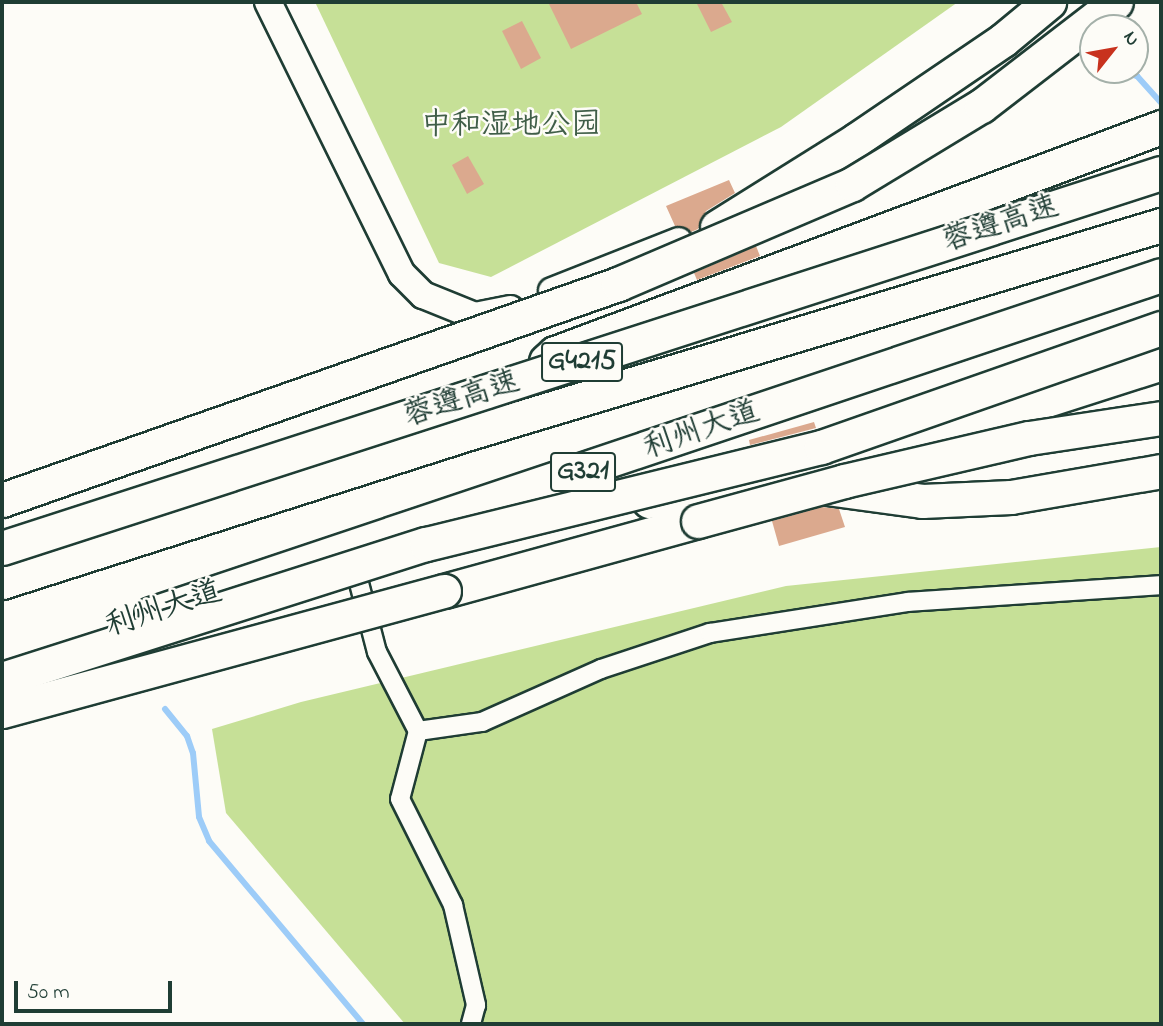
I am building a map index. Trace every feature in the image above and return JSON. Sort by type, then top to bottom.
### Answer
[{"type":"highway","points":[[717,227],[1003,40],[1049,2]]},
{"type":"highway","points":[[2,500],[618,284],[852,184],[981,106],[1116,2]]},
{"type":"highway","points":[[555,353],[1153,130]]},
{"type":"highway","name":"蓉遵高速","points":[[2,548],[1161,173]]},
{"type":"highway","name":"G321","points":[[2,582],[469,433],[1161,226]]},
{"type":"highway","points":[[469,433],[555,353],[603,270]]},
{"type":"highway","name":"利州大道","points":[[2,662],[411,531],[1161,275]]},
{"type":"highway","points":[[2,679],[426,544],[821,447],[1161,328]]},
{"type":"highway","points":[[411,531],[789,483],[1161,363]]},
{"type":"highway","points":[[2,711],[844,481],[1029,438],[1161,418]]},
{"type":"highway","points":[[789,483],[922,501],[1011,497],[1161,471]]},
{"type":"main road","points":[[268,2],[402,274],[424,295],[475,316],[497,314],[717,227]]},
{"type":"street","points":[[350,550],[377,652],[418,731],[400,799],[453,905],[476,1005],[471,1024]]},
{"type":"street","points":[[418,731],[482,722],[601,669],[710,633],[908,602],[1161,585]]},
{"type":"green space","name":"中和湿地公园","points":[[315,2],[958,2],[781,127],[491,277],[439,263]]},
{"type":"green space","points":[[1161,547],[1161,1024],[405,1024],[226,813],[212,729],[301,702],[786,586]]},
{"type":"building","points":[[548,2],[636,2],[642,14],[571,49]]},
{"type":"building","points":[[696,2],[721,2],[732,22],[711,32]]},
{"type":"building","points":[[522,21],[541,58],[521,69],[502,31]]},
{"type":"building","points":[[468,156],[484,184],[467,194],[452,165]]},
{"type":"building","points":[[729,180],[735,193],[706,211],[698,229],[691,232],[675,226],[666,206]]},
{"type":"building","points":[[756,246],[760,256],[697,280],[694,273]]},
{"type":"building","points":[[814,422],[816,428],[750,445],[749,440]]},
{"type":"building","points":[[822,507],[839,509],[845,527],[779,546],[772,521]]},
{"type":"waterway","points":[[1075,45],[1079,49]]},
{"type":"waterway","points":[[1144,84],[1161,103]]},
{"type":"waterway","points":[[165,709],[187,736],[193,753],[199,817],[209,841],[363,1024]]}]
